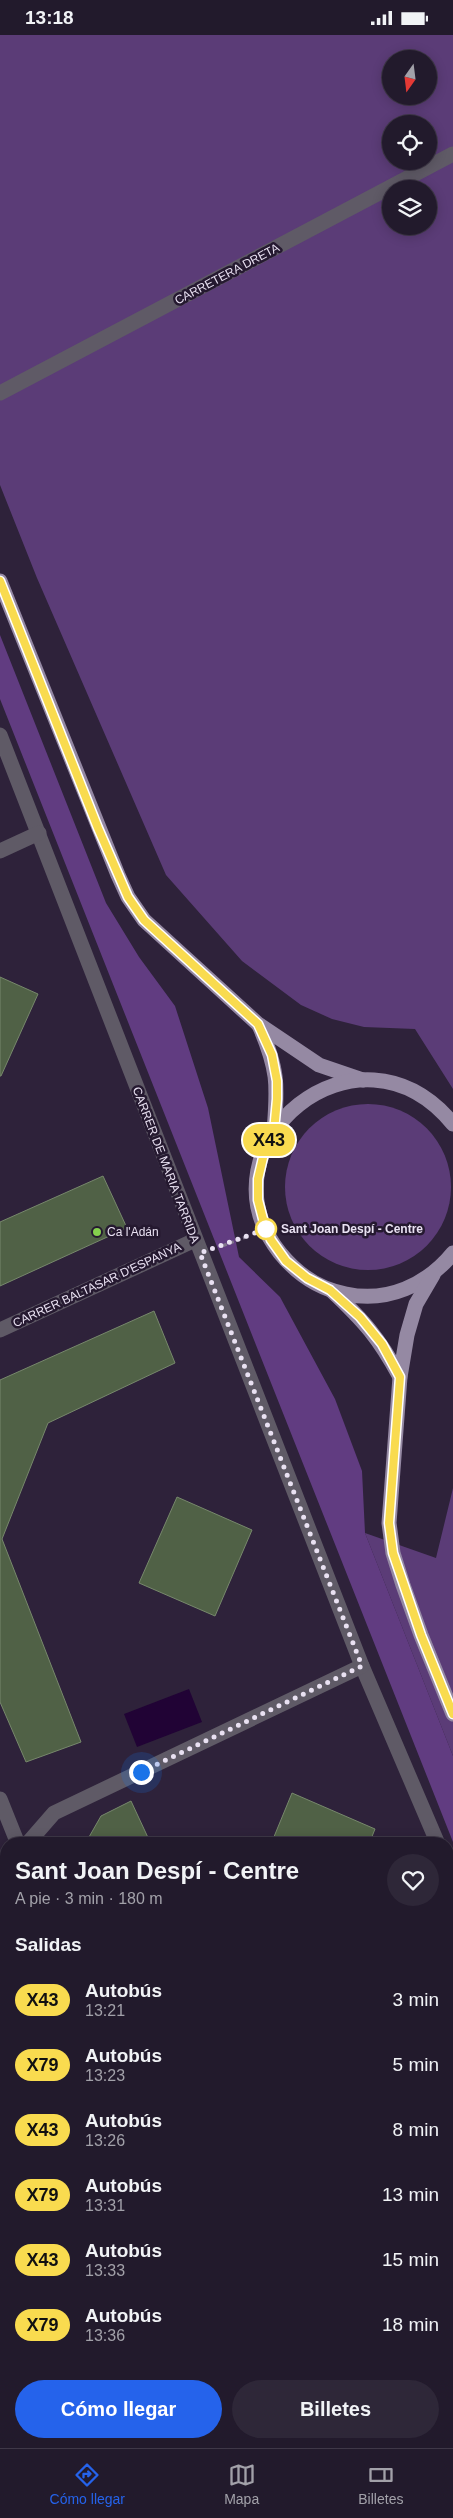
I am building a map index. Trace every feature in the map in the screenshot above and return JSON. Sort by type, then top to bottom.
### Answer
[{"type":"main road","points":[[0,581],[98,828],[128,897],[144,920],[258,1024],[319,1065],[363,1080],[401,1086],[434,1104],[453,1123]]},
{"type":"main road","points":[[258,1024],[272,1055],[277,1081],[274,1131]]},
{"type":"main road","points":[[363,1080],[342,1083],[312,1094],[291,1110],[274,1131],[263,1154],[258,1179],[260,1210],[266,1229],[278,1251],[296,1270],[312,1282],[330,1290],[352,1295],[385,1295],[407,1289],[436,1271]]},
{"type":"main road","points":[[434,1104],[453,1105]]},
{"type":"main road","points":[[453,1253],[436,1271],[416,1304],[410,1321],[400,1377],[389,1523],[393,1553],[421,1635],[453,1714]]},
{"type":"main road","points":[[330,1290],[360,1317],[382,1344],[400,1377]]},
{"type":"street","name":"CARRETERA DRETA","points":[[0,393],[453,154]]},
{"type":"street","name":"CARRER DE MARIA TARRIDA","points":[[0,735],[197,1247],[362,1666],[435,1837]]},
{"type":"street","points":[[0,851],[38,833]]},
{"type":"street","name":"CARRER BALTASAR D'ESPANYA","points":[[0,1331],[197,1247]]},
{"type":"street","points":[[33,1837],[54,1813],[362,1666]]},
{"type":"street","points":[[0,1799],[15,1837]]},
{"type":"path","points":[[197,1247],[266,1229]]},
{"type":"shaded area","points":[[0,35],[453,35],[453,1089],[415,1029],[364,1027],[332,1019],[301,1005],[242,961],[166,875],[37,578],[0,485]]},
{"type":"shaded area","points":[[0,635],[106,903],[139,957],[175,1006],[208,1108],[239,1257],[280,1297],[335,1399],[362,1471],[365,1533],[453,1756],[453,1837],[451,1837],[0,699]]},
{"type":"shaded area","points":[[368,1104],[400,1110],[427,1128],[445,1155],[451,1187],[445,1219],[427,1246],[400,1264],[368,1270],[336,1264],[309,1246],[291,1219],[285,1187],[291,1155],[309,1128],[336,1110]]},
{"type":"shaded area","points":[[453,1488],[453,1756],[365,1533],[436,1558]]},
{"type":"shaded area","points":[[189,1689],[202,1722],[137,1747],[124,1714]]},
{"type":"building","points":[[0,977],[38,994],[1,1076],[0,1076]]},
{"type":"building","points":[[103,1176],[127,1228],[0,1286],[0,1222]]},
{"type":"building","points":[[154,1311],[175,1363],[48,1423],[2,1539],[81,1742],[26,1762],[0,1702],[0,1380]]},
{"type":"building","points":[[177,1497],[252,1530],[215,1616],[139,1583]]},
{"type":"building","points":[[292,1793],[375,1829],[372,1837],[274,1837]]},
{"type":"building","points":[[131,1801],[148,1837],[89,1837],[101,1816]]},
{"type":"bus line","name":"X43","points":[[0,581],[98,828],[128,897],[144,920],[258,1024],[272,1055],[277,1081],[277,1099],[274,1131],[265,1149],[258,1179],[260,1210],[271,1240],[286,1261],[307,1278],[330,1290],[360,1317],[382,1344],[400,1377],[389,1523],[393,1553],[421,1635],[453,1714]]},
{"type":"place","name":"Sant Joan Despí - Centre","points":[[266,1229]]},
{"type":"place","name":"Ca l'Adán","points":[[97,1232]]},
{"type":"route","points":[[141,1772],[362,1666],[200,1253],[266,1229]]}]
